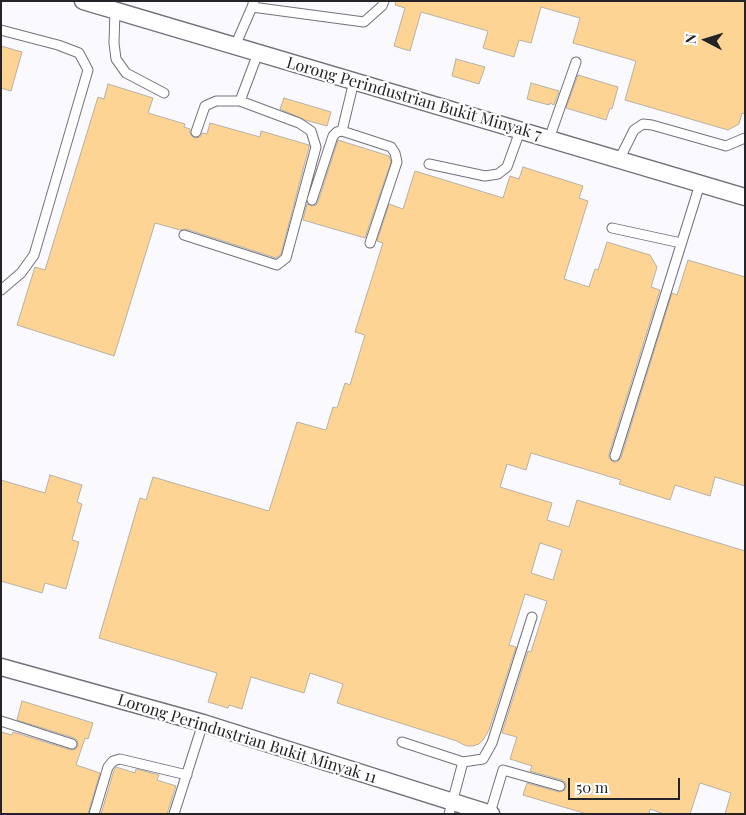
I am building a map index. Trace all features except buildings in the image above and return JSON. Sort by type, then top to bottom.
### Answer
[{"type":"street","name":"Lorong Perindustrian Bukit Minyak 7","points":[[83,1],[745,197]]},
{"type":"street","name":"Lorong Perindustrian Bukit Minyak 11","points":[[1,667],[203,723],[451,808],[490,814]]},
{"type":"lane","points":[[235,46],[253,4],[364,22],[382,6],[384,1]]},
{"type":"lane","points":[[115,11],[114,43],[116,59],[126,73],[164,93]]},
{"type":"lane","points":[[1,30],[58,45],[80,54],[88,70],[34,255],[21,273],[1,290]]},
{"type":"lane","points":[[240,101],[258,53]]},
{"type":"lane","points":[[549,139],[576,62]]},
{"type":"lane","points":[[342,131],[354,82]]},
{"type":"lane","points":[[184,235],[277,265],[286,258],[316,147],[311,131],[299,123],[240,101],[216,101],[205,106],[196,132]]},
{"type":"lane","points":[[619,160],[634,130],[643,124],[726,146],[745,138]]},
{"type":"lane","points":[[312,200],[333,136],[337,132],[342,131],[390,147],[395,153],[397,162],[370,243]]},
{"type":"lane","points":[[429,164],[486,176],[498,174],[507,167],[520,131]]},
{"type":"lane","points":[[615,456],[700,184]]},
{"type":"lane","points":[[612,228],[681,244]]},
{"type":"lane","points":[[402,742],[463,762],[483,759],[492,743],[532,617]]},
{"type":"lane","points":[[1,720],[72,744]]},
{"type":"lane","points":[[174,814],[203,723]]},
{"type":"lane","points":[[94,814],[108,768],[113,761],[120,759],[187,775]]},
{"type":"lane","points":[[451,808],[463,762]]},
{"type":"lane","points":[[490,814],[503,770],[560,786]]}]
